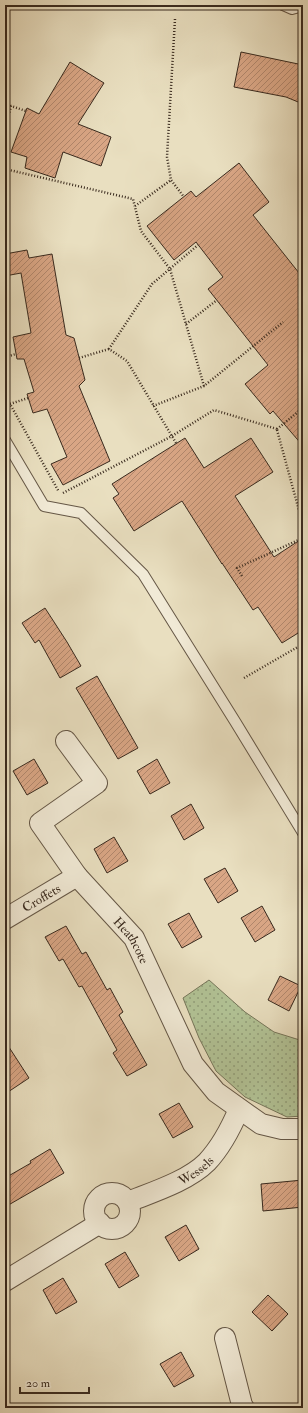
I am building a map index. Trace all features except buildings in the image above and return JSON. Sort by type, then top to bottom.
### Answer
[{"type":"street","name":"Heathcote","points":[[66,741],[97,783],[40,823],[77,876],[134,938],[193,1064],[216,1092],[261,1124],[282,1129],[303,1129]]},
{"type":"street","name":"Croffets","points":[[5,919],[77,876]]},
{"type":"street","name":"Wessels","points":[[128,1202],[186,1177],[206,1162],[221,1144],[240,1110]]},
{"type":"street","points":[[113,1193],[119,1194],[128,1202],[130,1214],[125,1223],[120,1227],[110,1228],[100,1224],[96,1218],[95,1206],[97,1201],[102,1196],[113,1193]]},
{"type":"street","points":[[5,1281],[100,1224]]},
{"type":"street","points":[[225,1338],[244,1408]]},
{"type":"lane","points":[[283,5],[292,9],[303,6]]},
{"type":"lane","points":[[5,440],[44,506],[81,513],[143,574],[303,833]]},
{"type":"path","points":[[175,18],[167,157],[171,180],[184,197]]},
{"type":"path","points":[[5,130],[11,106],[26,111]]},
{"type":"path","points":[[5,169],[133,199],[141,231],[170,268],[204,386]]},
{"type":"path","points":[[135,206],[171,180]]},
{"type":"path","points":[[79,358],[109,349],[152,284],[198,245]]},
{"type":"path","points":[[186,324],[217,300]]},
{"type":"path","points":[[154,406],[204,386],[283,322]]},
{"type":"path","points":[[109,349],[127,361],[176,443]]},
{"type":"path","points":[[5,357],[16,354]]},
{"type":"path","points":[[5,395],[60,494],[81,513]]},
{"type":"path","points":[[10,404],[28,398]]},
{"type":"path","points":[[277,429],[303,408]]},
{"type":"path","points":[[60,494],[172,436],[214,410],[277,429]]},
{"type":"path","points":[[277,429],[303,525]]},
{"type":"path","points":[[242,576],[237,568],[303,538]]},
{"type":"path","points":[[244,678],[303,644]]},
{"type":"green space","points":[[209,980],[245,1012],[274,1032],[303,1041],[303,1116],[287,1117],[245,1097],[216,1071],[199,1038],[183,998]]}]
